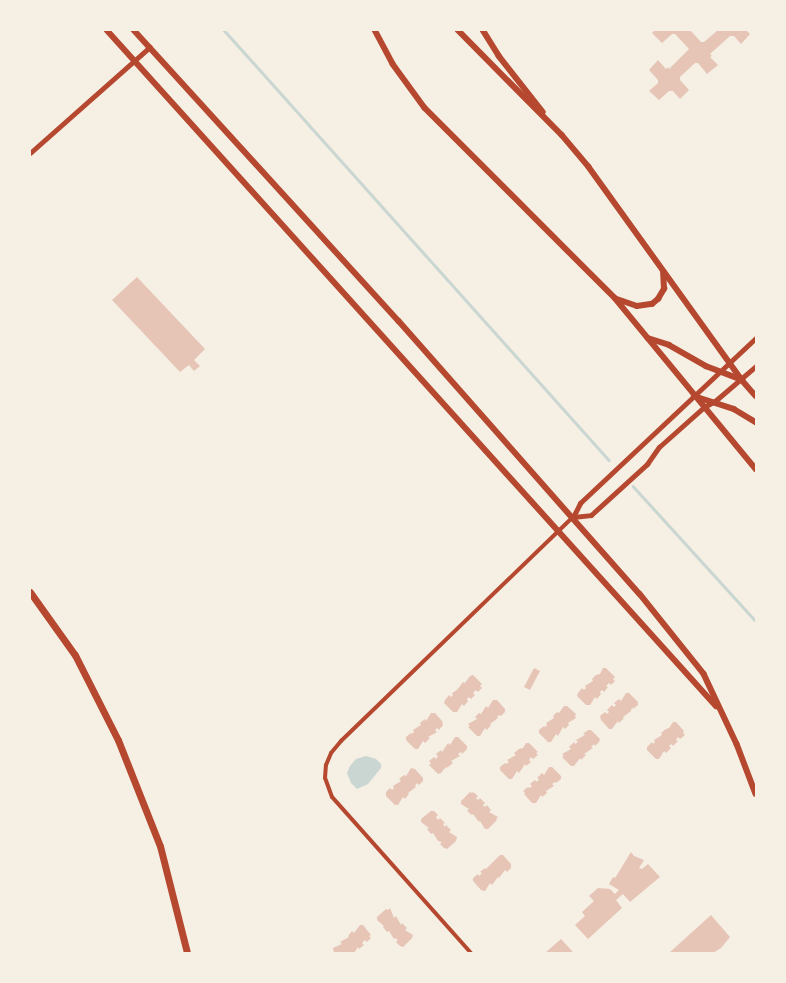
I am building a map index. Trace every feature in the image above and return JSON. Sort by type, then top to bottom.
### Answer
[{"type":"highway","points":[[30,592],[75,655],[118,740],[158,838],[174,892],[187,953]]},
{"type":"main road","points":[[107,30],[719,710]]},
{"type":"main road","points":[[134,30],[392,314],[640,594],[693,660],[710,685],[719,710],[737,744],[756,794]]},
{"type":"main road","points":[[375,30],[393,64],[425,108],[615,298],[756,469]]},
{"type":"main road","points":[[458,30],[562,135]]},
{"type":"main road","points":[[483,30],[499,56],[610,194],[742,380],[756,396]]},
{"type":"main road","points":[[615,298],[641,307],[652,304],[658,299],[664,289],[665,281],[658,262]]},
{"type":"main road","points":[[648,338],[669,345],[720,372],[742,380]]},
{"type":"main road","points":[[694,396],[715,401],[756,422]]},
{"type":"street","points":[[30,153],[150,47]]},
{"type":"street","points":[[470,953],[332,797],[325,780],[326,765],[331,753],[341,741],[573,517],[580,503],[756,338]]},
{"type":"street","points":[[573,517],[591,515],[646,464],[659,447],[704,407],[742,380],[756,366]]},
{"type":"shaded area","points":[[366,756],[376,759],[381,764],[381,768],[368,784],[357,789],[351,783],[347,773],[356,759]]},
{"type":"building","points":[[655,30],[690,30],[701,42],[704,42],[718,30],[746,30],[750,34],[741,44],[734,36],[730,36],[710,54],[712,56],[710,57],[718,65],[707,74],[698,63],[695,63],[680,77],[680,80],[689,90],[680,99],[673,91],[669,91],[659,100],[649,91],[658,83],[658,80],[649,70],[658,60],[666,69],[668,67],[669,69],[689,49],[675,34],[672,34],[662,43],[652,33]]},
{"type":"building","points":[[137,277],[205,349],[194,360],[200,366],[194,371],[189,365],[180,372],[112,300]]},
{"type":"building","points":[[534,668],[540,671],[530,690],[524,687]]},
{"type":"building","points":[[603,668],[606,668],[615,677],[613,679],[615,681],[611,685],[609,683],[604,692],[602,690],[597,699],[595,697],[590,705],[586,705],[577,696],[578,693],[593,681],[592,679],[596,675],[600,674]]},
{"type":"building","points":[[473,675],[482,684],[480,686],[482,688],[478,692],[476,690],[473,693],[475,695],[471,699],[469,697],[464,706],[462,704],[457,712],[453,712],[444,703],[445,700],[449,695],[451,697],[452,693],[463,682],[465,683]]},
{"type":"building","points":[[626,693],[629,693],[638,702],[638,705],[633,709],[632,707],[631,711],[619,723],[618,721],[612,729],[609,729],[600,716],[605,712],[607,714],[609,712],[607,710],[612,705],[614,707],[616,705],[614,703],[619,699],[621,701]]},
{"type":"building","points":[[493,700],[497,700],[505,709],[505,712],[490,724],[487,730],[485,728],[480,736],[477,736],[468,727],[470,726],[468,724],[477,719],[475,717],[479,713],[481,714],[486,706],[488,708]]},
{"type":"building","points":[[564,706],[567,706],[576,714],[576,718],[568,723],[569,725],[565,729],[563,727],[558,736],[556,734],[551,742],[548,742],[539,733],[539,730],[545,727],[546,723],[554,718],[553,716],[557,712],[559,713]]},
{"type":"building","points":[[431,713],[435,713],[443,722],[443,725],[439,730],[437,728],[435,730],[437,732],[428,737],[430,738],[425,743],[423,741],[418,749],[415,749],[406,740],[406,737],[412,734],[413,730],[421,725],[420,723],[425,719],[426,721]]},
{"type":"building","points":[[673,722],[676,722],[685,735],[680,739],[678,737],[676,740],[678,741],[673,746],[671,744],[669,746],[671,748],[666,753],[664,751],[659,759],[656,759],[647,750],[647,747],[652,742],[653,744],[654,740],[662,735],[661,733],[669,728]]},
{"type":"building","points":[[591,730],[600,739],[599,742],[595,746],[594,744],[591,747],[593,748],[584,754],[586,755],[581,760],[580,758],[574,766],[571,766],[562,757],[564,756],[562,754],[571,749],[569,747],[574,742],[575,744],[578,742],[576,740],[585,735],[583,734]]},
{"type":"building","points":[[455,737],[458,737],[467,746],[467,749],[462,754],[461,752],[458,754],[460,756],[451,761],[453,763],[438,774],[429,765],[431,763],[429,761],[434,757],[436,759],[438,756],[436,754],[441,750],[442,752],[448,743],[450,745]]},
{"type":"building","points":[[526,743],[529,743],[538,752],[536,753],[538,755],[533,759],[531,757],[529,760],[531,762],[526,766],[525,764],[519,773],[517,771],[512,779],[509,779],[500,770],[500,767],[509,762],[507,760],[516,755],[514,753],[523,748]]},
{"type":"building","points":[[549,767],[552,767],[561,776],[561,779],[552,784],[554,786],[546,791],[547,793],[542,797],[541,795],[536,803],[532,803],[523,791],[528,787],[530,788],[532,786],[530,784],[535,780],[537,782],[539,779],[537,778],[542,773],[544,775]]},
{"type":"building","points":[[411,768],[415,769],[423,778],[423,781],[419,785],[417,783],[416,787],[408,793],[405,799],[403,797],[398,805],[395,805],[386,796],[386,792],[390,788],[392,790],[393,786],[401,781],[399,779],[404,775],[406,776]]},
{"type":"building","points":[[470,792],[478,796],[476,798],[478,800],[480,798],[485,803],[483,805],[485,807],[487,805],[491,810],[489,812],[498,817],[488,829],[485,829],[473,814],[467,811],[469,809],[461,804],[461,801]]},
{"type":"building","points":[[431,811],[434,811],[438,815],[436,817],[438,820],[440,818],[445,823],[443,824],[445,827],[446,825],[451,830],[449,832],[457,837],[456,841],[447,849],[440,844],[442,842],[438,841],[433,833],[431,834],[427,829],[429,828],[421,822],[421,819]]},
{"type":"building","points":[[631,852],[634,856],[644,860],[639,868],[642,869],[648,864],[660,877],[630,902],[623,894],[616,900],[622,908],[588,939],[575,925],[585,916],[582,912],[594,901],[589,896],[598,888],[610,889],[615,894],[619,890],[609,884],[613,877],[615,878]]},
{"type":"building","points":[[500,855],[503,855],[511,864],[511,868],[507,872],[505,870],[492,885],[490,883],[485,891],[481,890],[473,881],[473,878],[478,874],[479,876],[482,873],[480,872],[486,869]]},
{"type":"building","points":[[390,908],[394,918],[396,916],[401,925],[402,923],[407,928],[405,930],[413,935],[403,947],[396,942],[398,940],[394,939],[389,931],[387,932],[384,926],[377,920],[377,917]]},
{"type":"building","points":[[711,915],[730,937],[721,948],[713,953],[669,953]]},
{"type":"building","points":[[360,925],[363,925],[371,935],[369,936],[371,938],[367,942],[365,940],[362,943],[364,945],[359,949],[358,947],[354,953],[334,953],[333,948],[342,944],[340,942],[349,937],[352,931],[354,933]]},
{"type":"building","points":[[561,939],[573,952],[545,953]]},
{"type":"waterway","points":[[224,30],[609,460]]},
{"type":"waterway","points":[[633,486],[756,621]]}]
